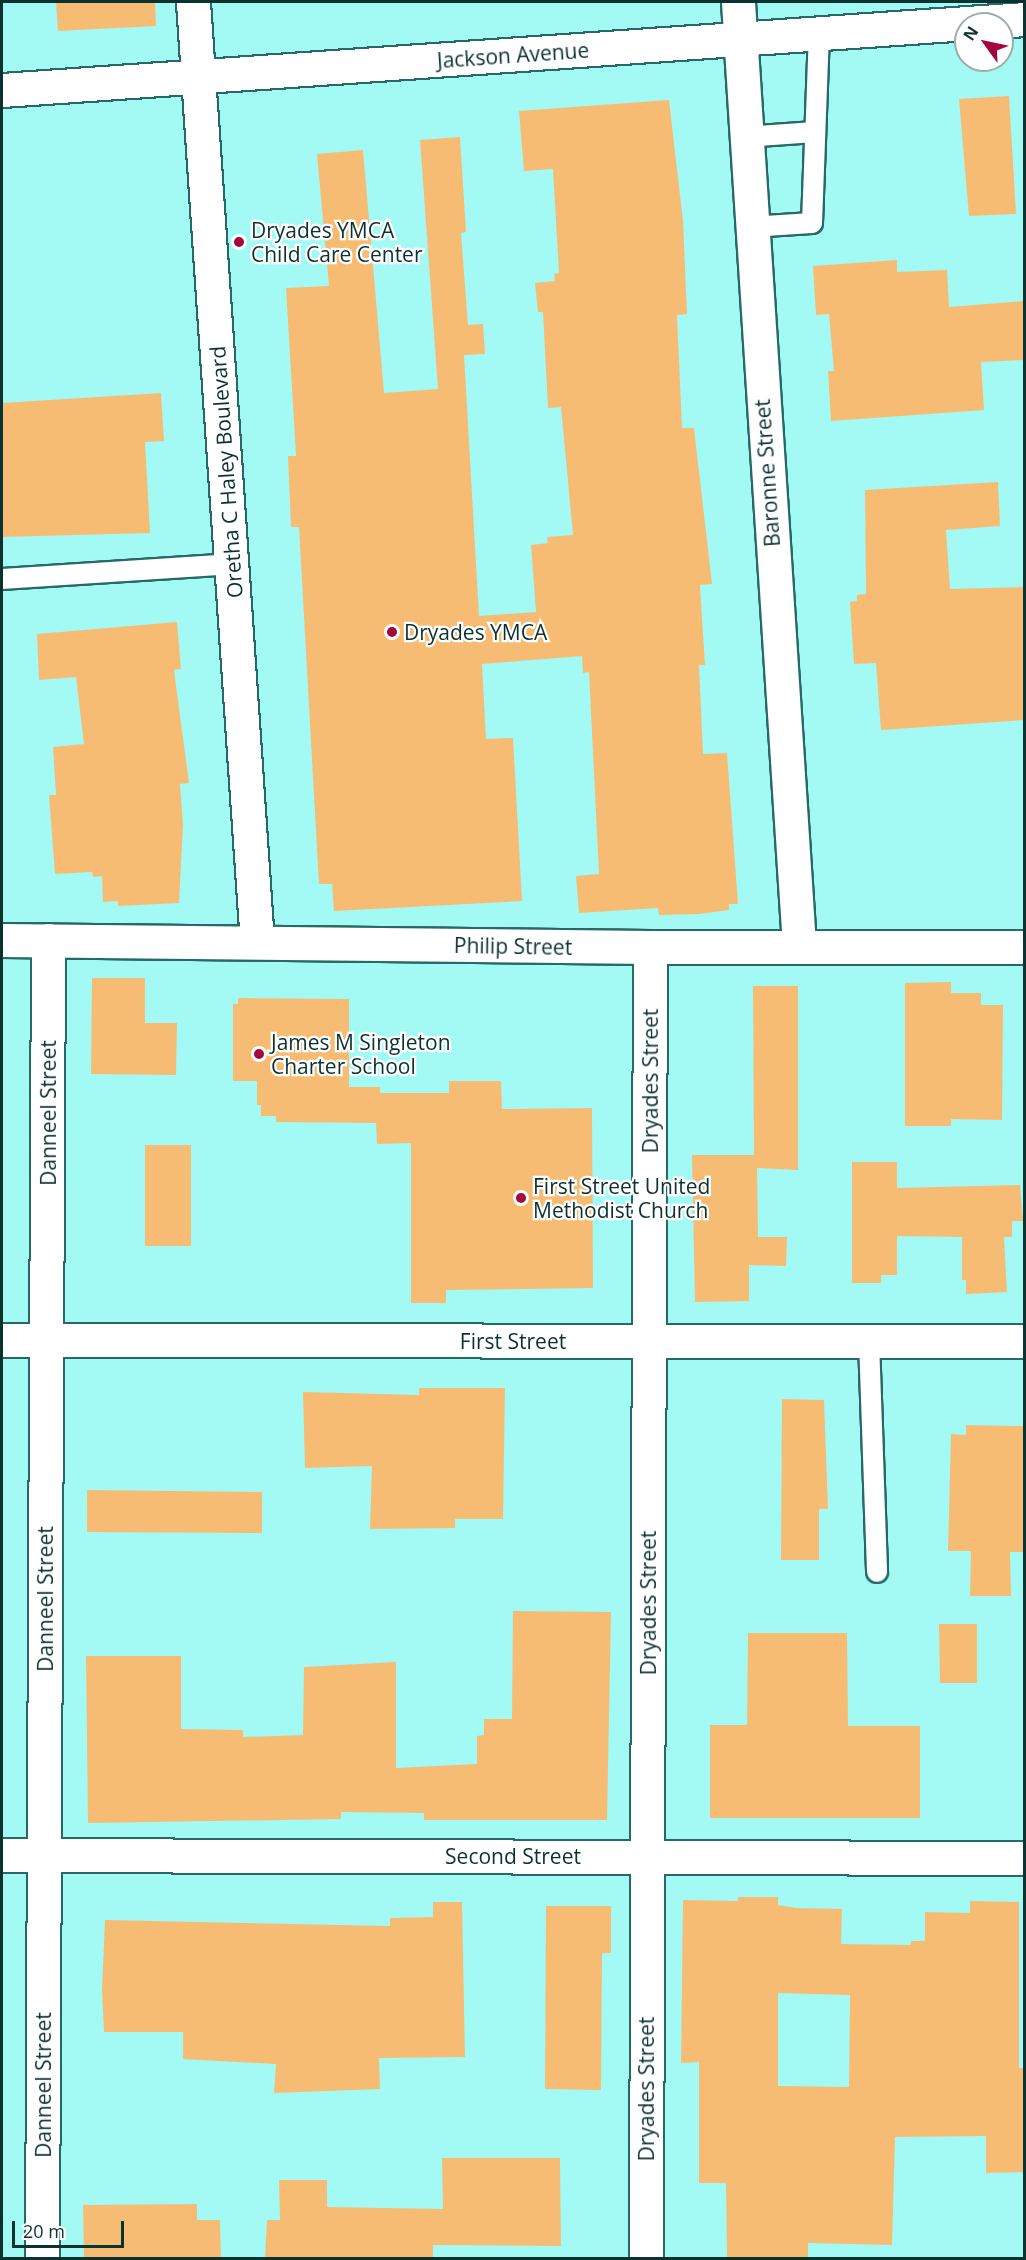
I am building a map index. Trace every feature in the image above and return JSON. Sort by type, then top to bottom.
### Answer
[{"type":"street","name":"Oretha C Haley Boulevard","points":[[193,2],[257,942]]},
{"type":"street","name":"Baronne Street","points":[[738,2],[744,137],[799,945]]},
{"type":"street","name":"Jackson Avenue","points":[[2,90],[1024,19]]},
{"type":"street","name":"Philip Street","points":[[2,940],[650,947],[799,945],[1024,947]]},
{"type":"street","name":"Danneel Street","points":[[42,2259],[48,940]]},
{"type":"street","name":"Dryades Street","points":[[646,2259],[650,947]]},
{"type":"street","name":"First Street","points":[[2,1340],[1024,1341]]},
{"type":"street","name":"Second Street","points":[[2,1855],[1024,1858]]},
{"type":"lane","points":[[750,227],[812,223],[819,33]]},
{"type":"lane","points":[[744,137],[815,132]]},
{"type":"lane","points":[[2,579],[232,564]]},
{"type":"lane","points":[[869,1341],[877,1572]]},
{"type":"building","points":[[56,2],[155,2],[156,26],[58,31]]},
{"type":"building","points":[[1009,96],[1016,214],[969,216],[959,99]]},
{"type":"building","points":[[669,100],[683,221],[687,314],[677,315],[682,428],[694,428],[712,584],[700,585],[705,665],[699,665],[703,754],[727,753],[738,904],[729,904],[729,910],[699,914],[659,915],[658,908],[579,913],[576,876],[599,874],[589,672],[583,673],[582,656],[482,664],[486,739],[513,738],[522,901],[334,911],[332,884],[319,884],[299,527],[291,527],[288,456],[296,456],[286,288],[329,286],[317,154],[363,150],[384,393],[438,389],[420,140],[460,137],[466,232],[461,233],[468,325],[483,324],[485,354],[464,355],[479,616],[536,612],[531,545],[548,543],[547,537],[573,535],[561,407],[548,408],[543,312],[538,312],[535,283],[555,281],[554,274],[559,273],[553,169],[524,171],[519,111]]},
{"type":"building","points":[[897,260],[897,272],[947,270],[949,307],[1024,301],[1024,360],[981,362],[984,410],[831,421],[828,371],[834,371],[829,314],[816,315],[813,266]]},
{"type":"building","points":[[161,393],[164,441],[145,442],[150,533],[2,537],[2,403]]},
{"type":"building","points":[[998,482],[1000,526],[946,530],[950,589],[1024,587],[1024,720],[881,730],[876,663],[854,664],[850,602],[857,601],[857,595],[866,594],[865,490]]},
{"type":"building","points":[[177,622],[181,669],[174,670],[189,783],[180,784],[183,825],[179,903],[118,906],[118,901],[103,902],[102,876],[93,877],[92,872],[55,874],[49,795],[56,795],[53,747],[84,744],[76,677],[39,680],[37,634]]},
{"type":"building","points":[[92,978],[145,978],[145,1023],[177,1023],[176,1075],[91,1074]]},
{"type":"building","points":[[951,982],[951,993],[981,993],[981,1005],[1003,1005],[1002,1120],[951,1119],[951,1126],[905,1126],[905,983]]},
{"type":"building","points":[[753,986],[798,986],[798,1170],[757,1168],[758,1237],[787,1237],[786,1266],[749,1265],[749,1301],[695,1302],[692,1155],[754,1155]]},
{"type":"building","points":[[238,998],[349,999],[349,1087],[380,1087],[380,1093],[449,1093],[449,1081],[501,1081],[502,1109],[592,1108],[593,1288],[446,1290],[446,1303],[411,1303],[411,1143],[377,1144],[376,1123],[276,1122],[276,1116],[261,1116],[261,1105],[257,1105],[257,1081],[233,1081],[233,1004],[238,1004]]},
{"type":"building","points":[[145,1145],[191,1145],[191,1246],[145,1246]]},
{"type":"building","points":[[852,1162],[897,1162],[897,1188],[1020,1185],[1023,1221],[1012,1221],[1012,1237],[1004,1237],[1007,1292],[966,1294],[966,1280],[962,1280],[962,1237],[897,1236],[897,1275],[881,1275],[881,1283],[852,1283]]},
{"type":"building","points":[[419,1388],[505,1388],[503,1519],[455,1519],[455,1528],[370,1529],[372,1466],[305,1468],[303,1392],[419,1395]]},
{"type":"building","points":[[782,1399],[824,1400],[828,1509],[819,1509],[819,1560],[781,1560]]},
{"type":"building","points":[[966,1425],[1024,1426],[1024,1552],[1010,1552],[1011,1596],[970,1596],[971,1551],[948,1551],[951,1434],[966,1435]]},
{"type":"building","points":[[87,1490],[262,1492],[262,1533],[87,1532]]},
{"type":"building","points":[[513,1611],[611,1612],[607,1820],[424,1820],[424,1813],[341,1812],[341,1819],[88,1823],[86,1656],[181,1656],[181,1729],[243,1730],[243,1737],[303,1735],[304,1667],[396,1662],[396,1768],[477,1764],[477,1736],[484,1735],[484,1719],[512,1719]]},
{"type":"building","points":[[939,1624],[977,1624],[977,1683],[940,1683]]},
{"type":"building","points":[[748,1633],[847,1633],[848,1726],[920,1726],[920,1818],[710,1818],[710,1725],[747,1725]]},
{"type":"building","points":[[738,1897],[778,1897],[778,1905],[796,1908],[842,1909],[841,1944],[911,1945],[911,1941],[925,1941],[925,1912],[970,1913],[970,1901],[1019,1902],[1019,2068],[1024,2068],[1024,2172],[986,2173],[986,2136],[895,2137],[892,2245],[808,2243],[808,2259],[727,2259],[726,2183],[699,2183],[699,2062],[681,2063],[683,1900],[738,1901]],"holes":[[[778,1993],[850,1995],[849,2087],[778,2086]]]},
{"type":"building","points":[[433,1902],[462,1902],[465,2057],[379,2058],[380,2089],[274,2093],[276,2064],[183,2059],[183,2032],[104,2032],[102,1990],[105,1920],[390,1926],[390,1918],[433,1917]]},
{"type":"building","points":[[546,1906],[611,1906],[611,1953],[602,1953],[601,2090],[545,2089]]},
{"type":"building","points":[[442,2158],[560,2158],[561,2246],[433,2245],[433,2259],[265,2259],[267,2220],[280,2220],[279,2180],[327,2180],[327,2207],[443,2209]]},
{"type":"building","points":[[197,2204],[197,2220],[220,2220],[221,2259],[84,2259],[83,2205]]},
{"type":"place","name":"Dryades YMCA Child Care Center","points":[[239,242]]},
{"type":"place","name":"Dryades YMCA","points":[[392,632]]},
{"type":"place","name":"James M Singleton Charter School","points":[[259,1054]]},
{"type":"place","name":"First Street United Methodist Church","points":[[521,1198]]}]
